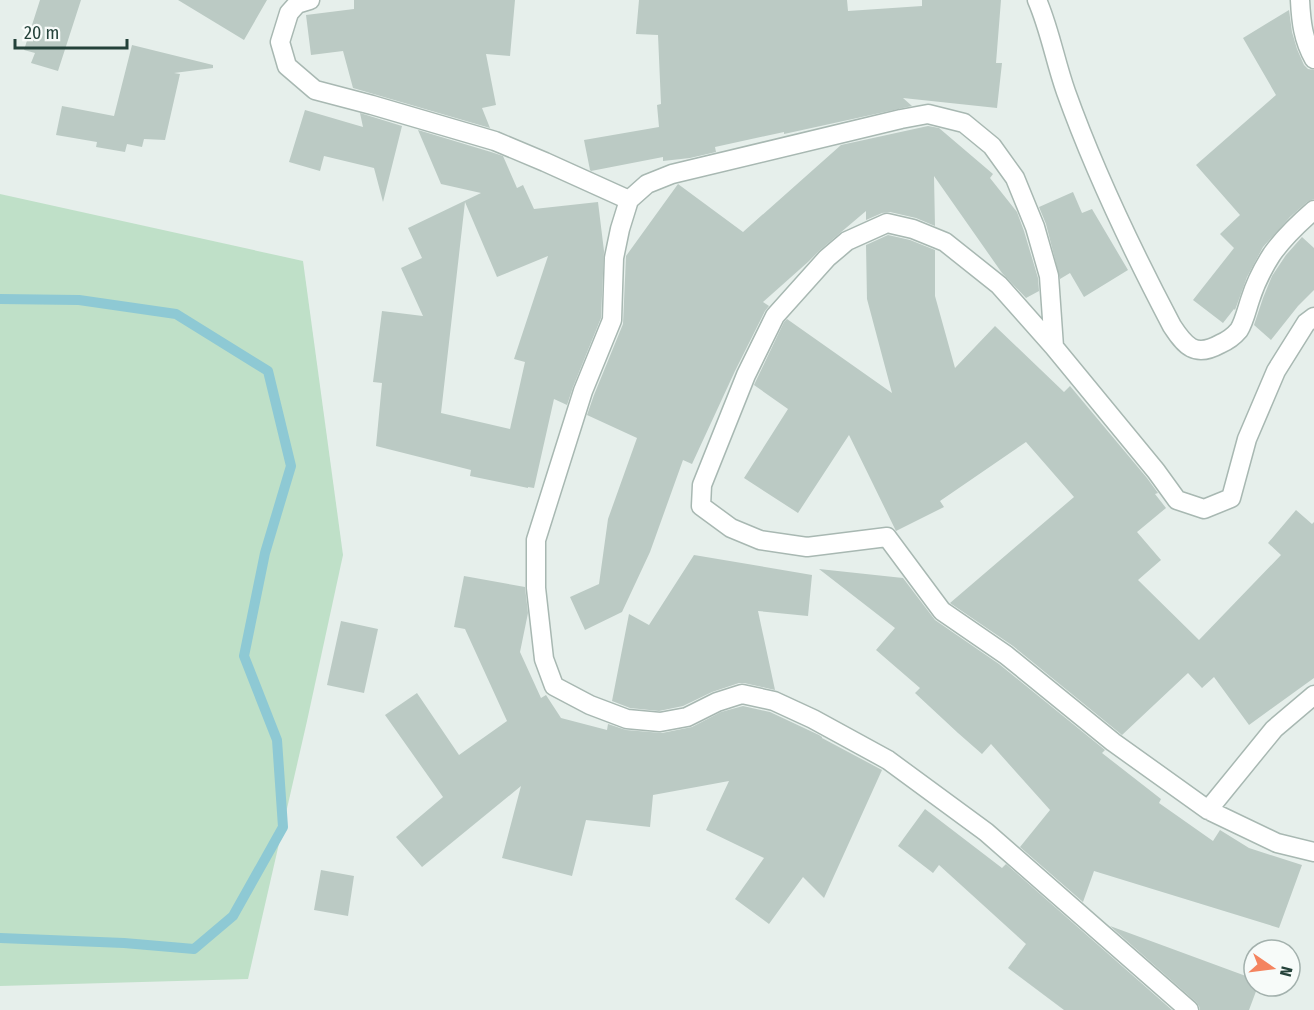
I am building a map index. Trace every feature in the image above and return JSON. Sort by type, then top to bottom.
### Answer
[{"type":"street","points":[[310,0],[288,6],[280,42],[287,66],[315,90],[495,141],[629,200]]},
{"type":"street","points":[[1036,0],[1052,41],[1065,90],[1115,212],[1172,326],[1182,341],[1192,349],[1203,351],[1214,348],[1239,330],[1256,282],[1272,254],[1285,237],[1314,210]]},
{"type":"street","points":[[1300,0],[1303,33],[1314,59]]},
{"type":"street","points":[[1054,347],[1049,276],[1035,227],[1015,178],[993,146],[964,123],[928,114],[902,119],[698,167],[647,184],[629,200],[614,258],[612,320],[583,390],[536,540],[536,588],[544,659],[554,686],[590,705],[627,719],[660,722],[687,717],[717,702],[742,694],[774,701],[888,759],[986,832],[1189,1010]]},
{"type":"street","points":[[1314,317],[1306,323],[1276,371],[1247,439],[1231,498],[1204,509],[1177,500],[1156,471],[1054,347],[999,285],[945,242],[913,228],[887,223],[847,241],[827,258],[775,316],[746,375],[702,485],[701,506],[731,528],[760,540],[807,548],[886,537],[942,611],[1006,655],[1113,742],[1208,810],[1277,843],[1314,852]]},
{"type":"street","points":[[1208,810],[1274,729],[1314,695]]},
{"type":"green space","points":[[0,194],[303,261],[343,555],[248,979],[0,986]]},
{"type":"building","points":[[40,0],[81,0],[58,71],[31,63],[35,53],[24,50]]},
{"type":"building","points":[[178,0],[267,0],[244,40]]},
{"type":"building","points":[[354,0],[515,0],[510,56],[486,54],[496,105],[482,108],[490,128],[353,88],[343,51],[311,55],[306,15],[354,9]]},
{"type":"building","points":[[639,0],[847,0],[848,11],[922,6],[922,0],[1001,0],[996,63],[1002,63],[997,108],[903,98],[912,106],[715,147],[716,152],[690,158],[663,161],[663,157],[591,171],[584,140],[659,127],[657,105],[661,104],[658,35],[636,34]]},
{"type":"building","points":[[1289,10],[1297,49],[1304,65],[1314,70],[1314,199],[1290,217],[1263,247],[1247,277],[1235,310],[1223,323],[1193,300],[1234,248],[1220,234],[1240,215],[1196,165],[1276,95],[1243,38]]},
{"type":"building","points":[[132,45],[213,65],[213,68],[174,73],[180,74],[165,140],[144,139],[142,147],[127,144],[125,152],[96,147],[97,142],[56,135],[62,106],[114,116]]},
{"type":"building","points":[[305,110],[363,127],[360,113],[402,126],[383,202],[374,168],[324,156],[320,171],[289,162]]},
{"type":"building","points":[[928,126],[939,128],[993,174],[990,178],[1017,212],[1038,278],[1039,291],[1026,298],[1002,273],[934,176],[935,226],[916,218],[890,212],[866,220],[866,211],[763,302],[769,306],[735,371],[692,464],[683,460],[650,552],[622,612],[585,630],[570,597],[599,584],[608,519],[637,438],[587,415],[623,324],[626,256],[678,184],[743,232],[841,145]]},
{"type":"building","points":[[418,130],[503,156],[517,188],[523,185],[534,209],[598,202],[604,251],[601,318],[567,405],[554,399],[534,488],[470,476],[471,470],[376,446],[382,383],[373,382],[382,311],[423,316],[401,268],[422,258],[408,228],[481,193],[441,184]],"holes":[[[465,202],[497,277],[548,256],[514,359],[525,362],[510,429],[441,413]]]},
{"type":"building","points":[[1073,192],[1082,213],[1092,209],[1128,270],[1084,297],[1070,273],[1060,279],[1046,224],[1039,207]]},
{"type":"building","points":[[888,235],[910,240],[935,250],[935,296],[955,368],[995,326],[1064,392],[1070,386],[1147,478],[1158,493],[1155,494],[1166,508],[1137,532],[1161,560],[1138,580],[1199,640],[1281,555],[1268,543],[1296,510],[1312,524],[1314,522],[1314,678],[1249,725],[1214,677],[1202,688],[1188,673],[1122,735],[1013,646],[950,603],[1074,497],[1026,442],[940,501],[944,507],[896,531],[849,435],[798,513],[744,478],[788,409],[754,385],[787,319],[892,393],[867,299],[866,245]]},
{"type":"building","points":[[1302,237],[1314,248],[1314,290],[1271,340],[1254,325],[1272,276]]},
{"type":"building","points":[[694,555],[812,575],[808,616],[758,611],[775,690],[739,683],[712,692],[683,706],[659,711],[630,708],[612,701],[629,614],[649,625]]},
{"type":"building","points":[[819,569],[903,578],[935,620],[999,664],[1105,750],[1102,753],[1161,799],[1159,803],[1213,841],[1220,830],[1249,848],[1302,865],[1279,928],[1094,871],[1083,902],[1020,847],[1050,810],[991,744],[982,754],[915,693],[920,688],[876,650],[895,628]]},
{"type":"building","points":[[464,576],[525,587],[528,613],[520,652],[541,698],[546,695],[561,718],[607,730],[608,724],[626,730],[662,733],[692,727],[721,712],[743,706],[770,712],[819,735],[882,770],[824,898],[803,877],[769,924],[735,899],[764,858],[706,830],[729,781],[653,795],[650,827],[586,820],[572,876],[502,858],[521,786],[422,867],[396,837],[443,797],[385,715],[417,693],[459,755],[507,721],[465,629],[454,627]]},
{"type":"building","points":[[341,621],[378,629],[364,693],[327,685]]},
{"type":"building","points":[[925,809],[1002,868],[1006,864],[1172,1010],[1064,1010],[1008,968],[1026,944],[939,865],[933,873],[898,846]]},
{"type":"building","points":[[321,870],[354,876],[348,916],[314,910]]},
{"type":"building","points":[[1110,926],[1242,975],[1242,998],[1254,998],[1249,1010],[1200,1010],[1196,1002]]},
{"type":"waterway","points":[[0,299],[79,300],[176,314],[268,371],[291,466],[265,553],[244,656],[277,740],[283,827],[233,916],[194,949],[124,943],[0,938]]}]
